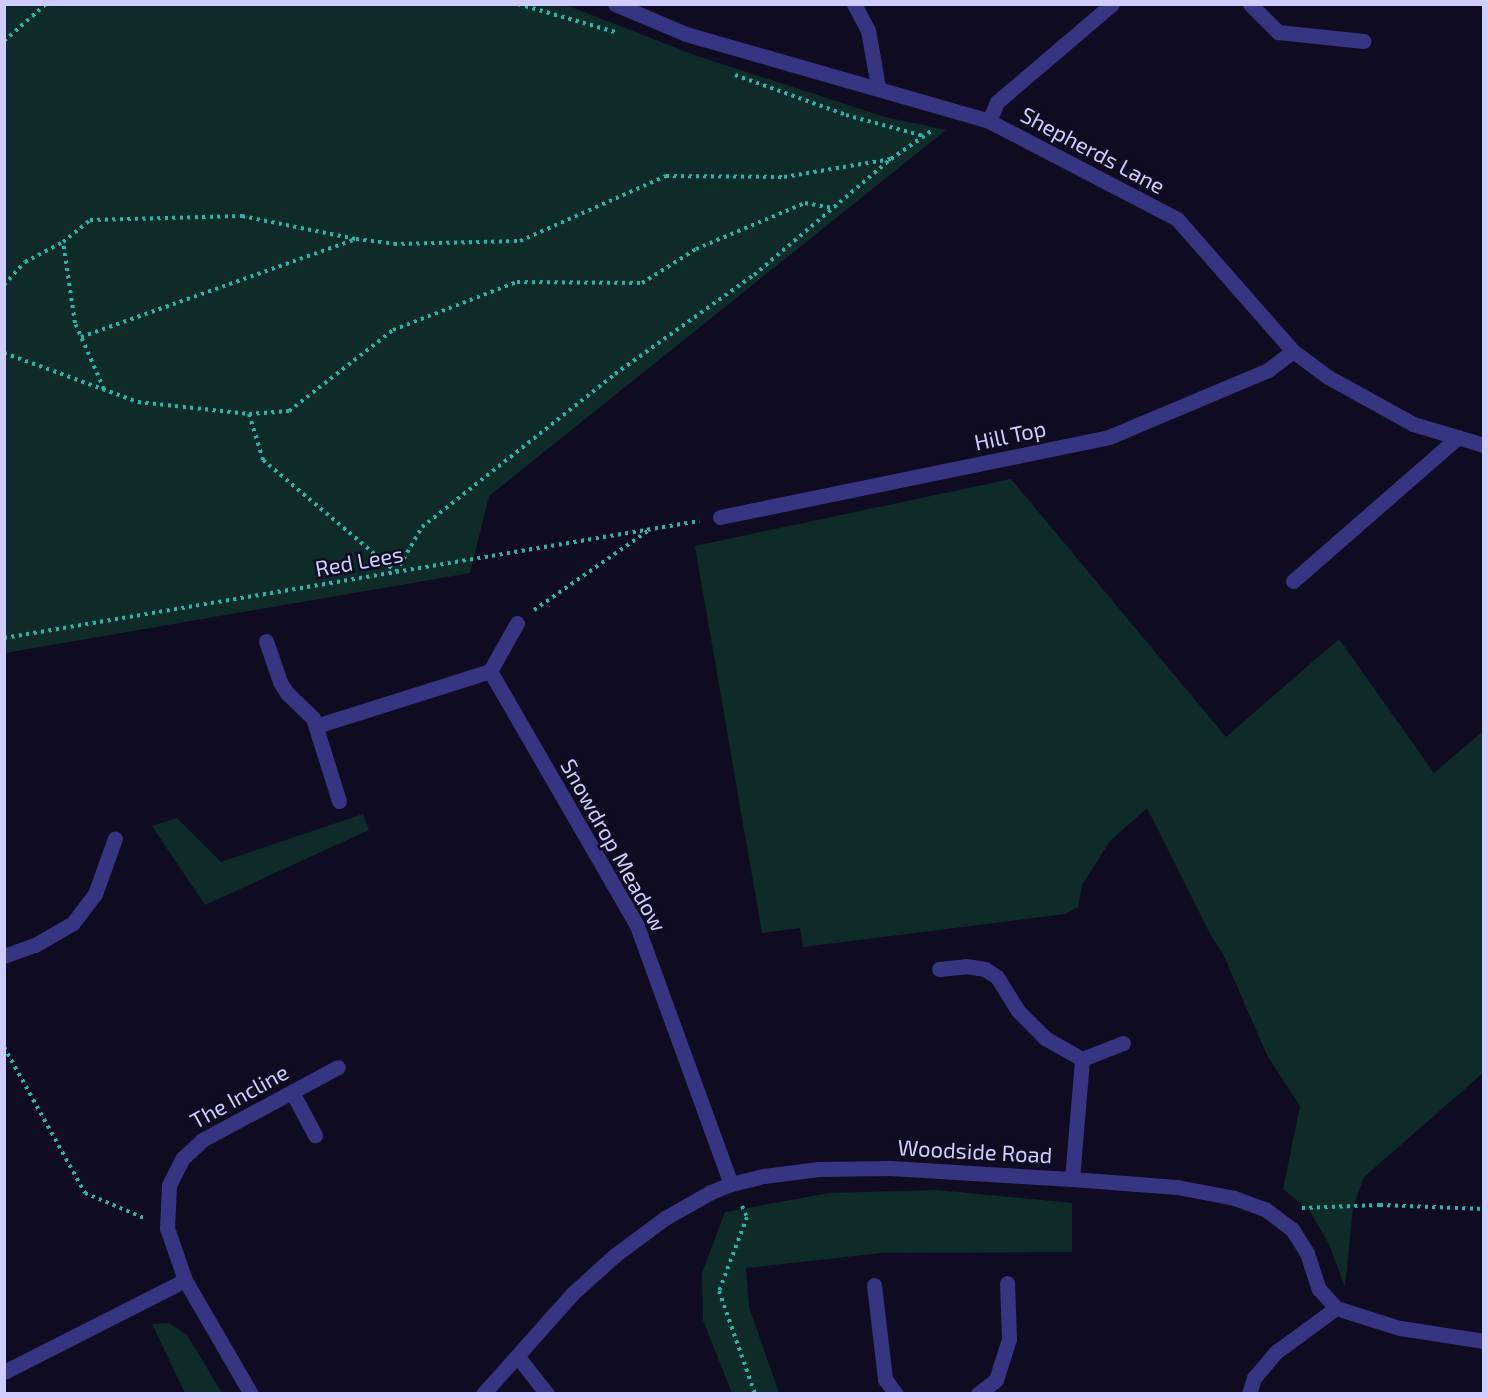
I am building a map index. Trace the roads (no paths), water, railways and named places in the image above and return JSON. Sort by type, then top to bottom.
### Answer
[{"type":"street","name":"Shepherds Lane","points":[[615,4],[686,34],[878,87],[989,121],[1177,219],[1293,351],[1328,377],[1413,424],[1484,445]]},
{"type":"street","points":[[854,4],[868,30],[878,87]]},
{"type":"street","points":[[989,121],[997,102],[1112,4]]},
{"type":"street","points":[[1250,4],[1278,32],[1364,41]]},
{"type":"street","name":"Hill Top","points":[[720,517],[1109,438],[1268,370],[1293,351]]},
{"type":"street","points":[[1293,580],[1458,437]]},
{"type":"street","points":[[316,726],[490,671],[517,623]]},
{"type":"street","points":[[266,641],[280,682],[287,693],[313,718],[339,801]]},
{"type":"street","name":"Snowdrop Meadow","points":[[490,671],[637,926],[731,1184]]},
{"type":"street","points":[[4,956],[35,945],[73,923],[95,894],[116,838]]},
{"type":"street","points":[[939,969],[966,966],[986,969],[998,977],[1018,1011],[1045,1038],[1082,1059]]},
{"type":"street","points":[[1082,1059],[1123,1043]]},
{"type":"street","points":[[1072,1179],[1082,1059]]},
{"type":"street","name":"The Incline","points":[[251,1394],[185,1280],[167,1228],[169,1185],[183,1158],[202,1140],[338,1067]]},
{"type":"street","points":[[292,1092],[315,1135]]},
{"type":"street","name":"Woodside Road","points":[[483,1394],[572,1294],[614,1257],[665,1218],[711,1192],[731,1184],[792,1171],[879,1168],[1072,1179],[1177,1187],[1234,1197],[1265,1209],[1280,1218],[1300,1239],[1318,1289],[1336,1308]]},
{"type":"street","points":[[4,1372],[185,1280]]},
{"type":"street","points":[[978,1394],[996,1380],[1009,1339],[1007,1283]]},
{"type":"street","points":[[874,1285],[885,1379],[896,1394]]},
{"type":"street","points":[[1249,1394],[1254,1378],[1269,1359],[1336,1308],[1400,1328],[1484,1341]]},
{"type":"street","points":[[518,1357],[547,1394]]}]
